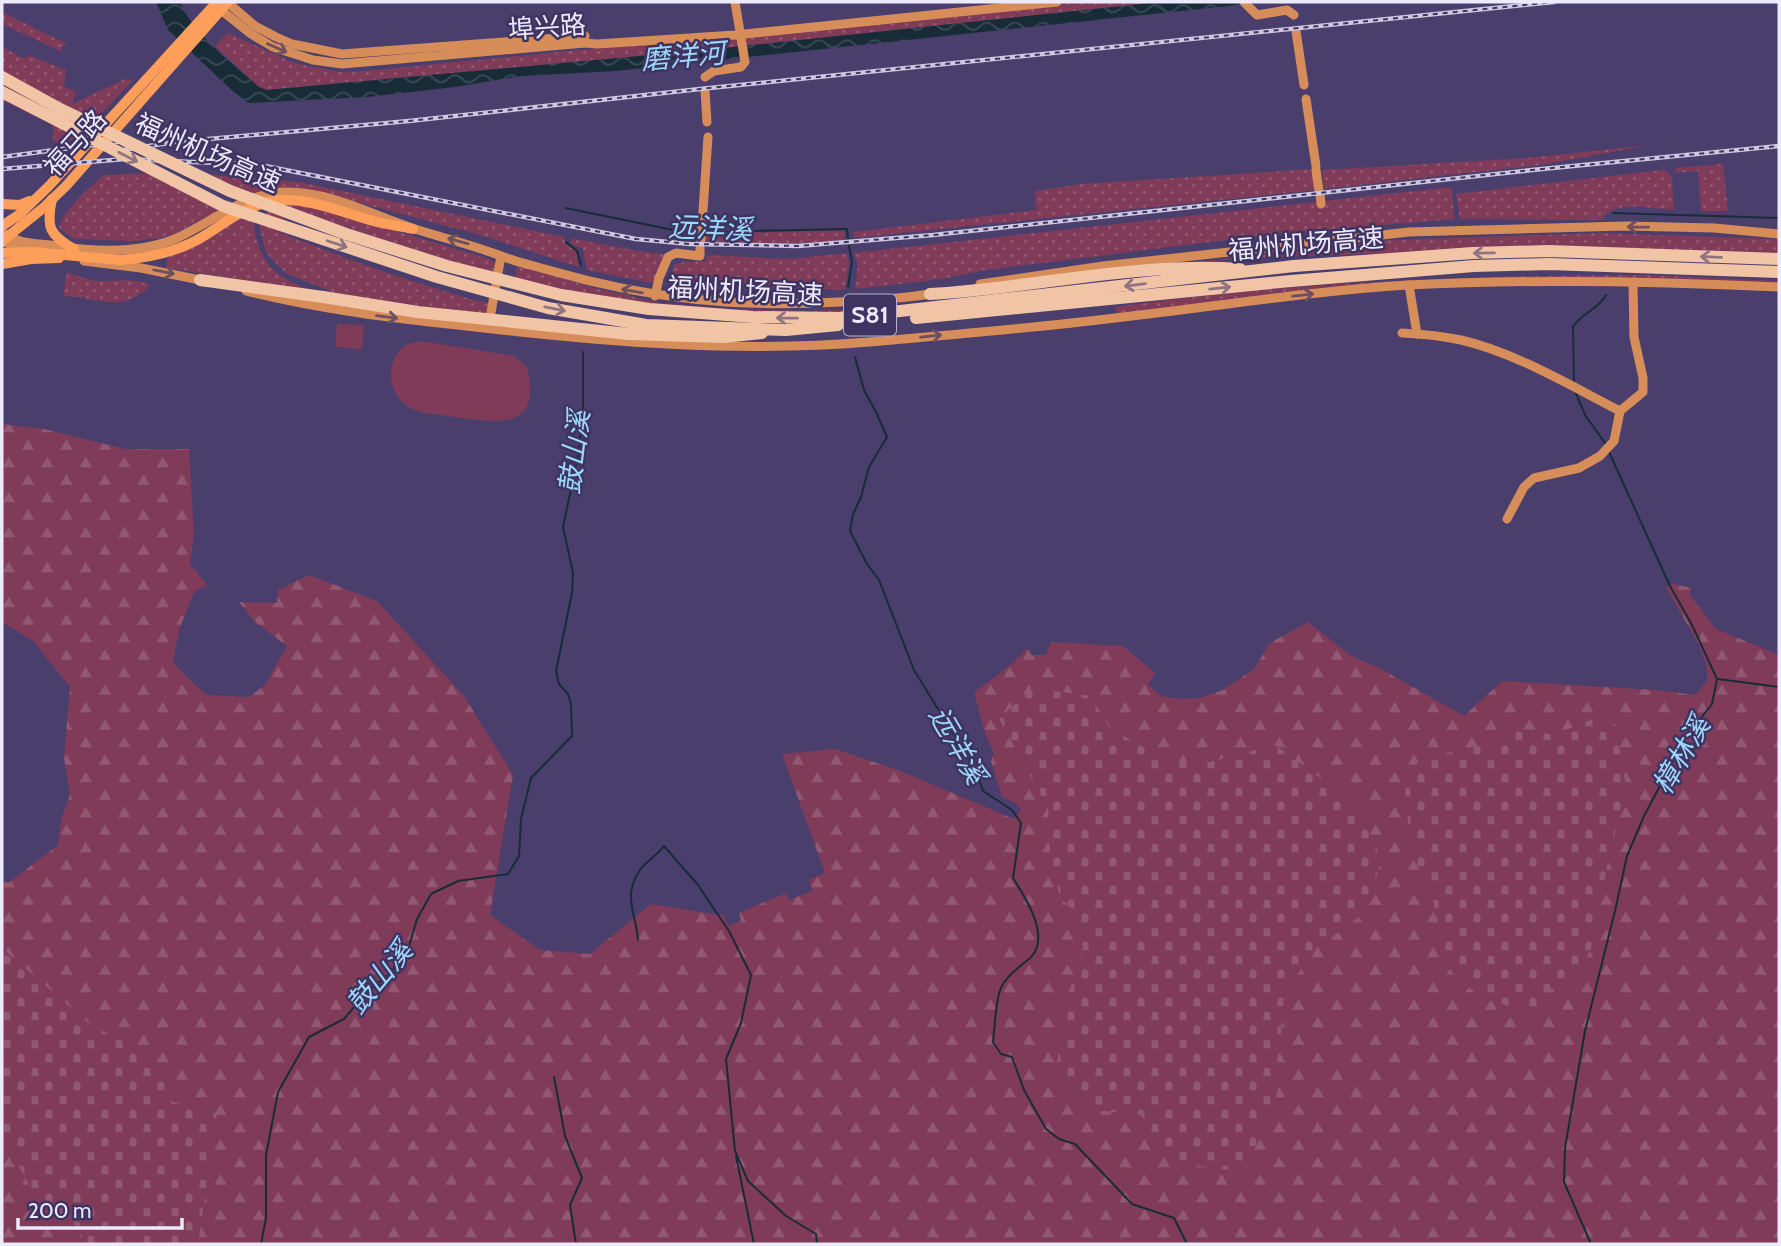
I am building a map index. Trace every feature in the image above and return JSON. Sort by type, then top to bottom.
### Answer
[{"type":"highway","name":"福州机场高速","points":[[2,77],[60,109],[230,191],[346,234],[447,266],[561,295],[609,304],[753,317],[839,318],[1261,270],[1473,253],[1549,251],[1779,259]]},
{"type":"highway","name":"福州机场高速","points":[[2,92],[223,206],[437,277],[548,308],[646,325],[786,331],[1291,281],[1474,266],[1549,264],[1779,272]]},
{"type":"highway","points":[[930,294],[1138,271],[1213,267],[1261,270]]},
{"type":"highway","points":[[200,280],[418,312],[629,334],[723,337],[786,331]]},
{"type":"main road","points":[[705,78],[714,71],[741,67],[745,60],[735,2]]},
{"type":"main road","name":"埠兴路","points":[[223,4],[251,34],[273,47],[313,60],[342,64],[585,39],[597,44],[742,39],[1057,2]]},
{"type":"main road","name":"福马路","points":[[2,226],[37,198],[223,4]]},
{"type":"main road","points":[[1246,5],[1257,15],[1287,10],[1294,15]]},
{"type":"main road","points":[[1296,31],[1304,85]]},
{"type":"main road","name":"福马路","points":[[4,236],[52,199],[182,46]]},
{"type":"main road","points":[[705,91],[707,122]]},
{"type":"main road","points":[[1306,99],[1320,196]]},
{"type":"main road","points":[[655,296],[668,257],[700,248],[708,137]]},
{"type":"main road","points":[[4,236],[28,245],[40,243],[74,249],[120,250],[160,244],[194,230],[237,204],[262,195],[289,192],[324,198],[381,215],[413,229]]},
{"type":"main road","points":[[2,204],[20,205],[37,198]]},
{"type":"main road","points":[[52,199],[49,222],[52,232],[74,249]]},
{"type":"main road","points":[[2,253],[32,252],[120,260],[142,258],[181,247],[242,211],[272,201],[288,200],[312,203],[379,223],[413,229],[486,249],[594,284],[703,302],[788,305],[930,294],[1005,279],[1103,266],[1409,232],[1625,226],[1714,228],[1779,234]]},
{"type":"main road","points":[[4,236],[21,250],[59,258],[141,268],[354,313],[594,340],[713,346],[858,343],[1111,319],[1307,294],[1409,285],[1527,282],[1779,288]]},
{"type":"main road","points":[[488,329],[501,256]]},
{"type":"main road","points":[[2,264],[59,258]]},
{"type":"main road","points":[[1507,519],[1529,482],[1539,476],[1590,464],[1603,453],[1614,440],[1620,411],[1641,396],[1644,387],[1634,337],[1633,283]]},
{"type":"main road","points":[[1409,285],[1417,334]]},
{"type":"main road","points":[[1402,333],[1450,338],[1480,345],[1620,411]]},
{"type":"green space","points":[[1070,2],[1161,2],[705,50],[266,90],[259,87],[215,46],[228,33],[294,63],[339,72],[365,71]]},
{"type":"green space","points":[[2,12],[67,44],[61,47],[62,52],[2,24]]},
{"type":"green space","points":[[2,47],[25,59],[28,55],[66,70],[64,86],[76,92],[72,104],[125,79],[133,80],[76,140],[53,142],[53,125],[2,100]]},
{"type":"green space","points":[[1651,145],[1540,165],[1324,189],[1322,170],[1526,158]]},
{"type":"green space","points":[[1723,164],[1728,211],[1701,211],[1698,171],[1675,173],[1676,168]]},
{"type":"green space","points":[[1314,169],[1317,190],[854,238],[853,232],[1036,210],[1035,191],[1082,184]]},
{"type":"green space","points":[[1667,171],[1672,178],[1674,210],[1623,207],[1614,209],[1602,220],[1460,219],[1456,194]]},
{"type":"green space","points":[[154,173],[220,210],[174,234],[135,241],[74,239],[59,228],[72,206],[103,175]]},
{"type":"green space","points":[[201,174],[299,182],[564,237],[565,243],[576,251],[579,267],[477,234],[322,193],[251,197]]},
{"type":"green space","points":[[1451,187],[1455,219],[1275,234],[855,289],[858,264],[853,253]]},
{"type":"green space","points":[[283,205],[313,206],[489,259],[495,263],[494,277],[292,209],[281,221],[279,232],[383,271],[490,304],[488,315],[333,294],[287,274],[266,253],[259,226],[267,212]]},
{"type":"green space","points":[[254,213],[258,244],[271,267],[293,283],[323,292],[166,268],[168,254]]},
{"type":"green space","points":[[844,230],[845,241],[773,244],[706,241],[706,234]]},
{"type":"green space","points":[[1600,233],[1779,239],[1779,254],[1415,253],[1197,262],[1392,240]]},
{"type":"green space","points":[[571,238],[664,254],[656,284],[587,270],[583,249],[571,244]]},
{"type":"green space","points":[[847,253],[849,264],[845,290],[669,285],[674,265],[706,261],[707,255],[790,259]]},
{"type":"green space","points":[[517,265],[594,288],[661,303],[730,309],[868,309],[846,314],[792,315],[655,307],[515,282]]},
{"type":"green space","points":[[67,272],[95,281],[132,281],[150,285],[129,300],[118,302],[63,296]]},
{"type":"green space","points":[[1645,275],[1779,281],[1779,285],[1488,280],[1119,315],[1115,307],[1247,291],[1379,282],[1512,276]]},
{"type":"green space","points":[[337,324],[364,325],[362,349],[335,347]]},
{"type":"green space","points":[[421,341],[514,356],[527,367],[529,403],[523,413],[501,421],[486,421],[424,413],[407,406],[395,393],[392,367],[399,352],[407,345]]},
{"type":"green space","points":[[2,424],[44,429],[125,449],[189,449],[194,535],[190,564],[207,585],[194,592],[179,630],[173,663],[206,695],[249,697],[265,685],[287,646],[255,622],[239,602],[277,603],[278,590],[309,575],[377,601],[464,696],[513,775],[490,915],[540,950],[590,954],[651,904],[724,916],[728,926],[741,921],[739,913],[786,893],[789,900],[812,891],[809,880],[825,873],[782,754],[835,749],[898,770],[1014,819],[1021,810],[1015,803],[1002,797],[991,761],[994,754],[984,730],[974,692],[1006,669],[1028,648],[1031,655],[1046,655],[1051,642],[1123,646],[1155,673],[1148,685],[1162,696],[1178,699],[1199,698],[1223,690],[1254,669],[1270,643],[1308,622],[1350,655],[1383,670],[1464,716],[1502,681],[1656,690],[1695,695],[1708,680],[1706,663],[1699,645],[1666,587],[1673,584],[1691,588],[1690,595],[1716,629],[1779,655],[1779,1244],[2,1244],[2,880],[8,883],[58,845],[61,820],[70,795],[64,758],[70,687],[33,641],[2,622]]},
{"type":"green space","points":[[1032,688],[1090,696],[1111,729],[1170,762],[1210,762],[1275,745],[1361,807],[1381,861],[1366,912],[1315,949],[1284,994],[1276,1101],[1243,1172],[1185,1164],[1159,1144],[1141,1115],[1094,1110],[1056,1075],[1063,1006],[1082,958],[1084,921],[1060,897],[1050,859],[1048,808],[999,719]]},
{"type":"green space","points":[[1600,716],[1615,724],[1626,786],[1591,948],[1579,975],[1545,992],[1532,1013],[1480,997],[1450,971],[1432,896],[1411,854],[1405,789],[1419,760],[1497,741],[1520,728],[1553,735]]},
{"type":"green space","points":[[2,948],[91,1025],[149,1055],[173,1102],[217,1113],[198,1244],[85,1244],[79,1228],[37,1200],[2,1134]]},
{"type":"water","name":"磨洋河","points":[[156,2],[180,2],[203,36],[259,87],[266,90],[705,50],[1160,2],[1266,2],[616,71],[521,76],[367,97],[249,103],[239,97],[168,30]]},
{"type":"waterway","name":"远洋溪","points":[[566,208],[678,231],[698,232]]},
{"type":"waterway","points":[[1613,213],[1779,218]]},
{"type":"waterway","name":"远洋溪","points":[[707,232],[847,229],[848,238]]},
{"type":"waterway","points":[[566,242],[577,251],[581,265]]},
{"type":"waterway","name":"远洋溪","points":[[848,287],[852,262],[849,246]]},
{"type":"waterway","name":"樟林溪","points":[[1574,382],[1573,327],[1606,295]]},
{"type":"waterway","name":"鼓山溪","points":[[261,1244],[266,1218],[266,1155],[278,1092],[309,1037],[344,1019],[407,953],[417,919],[431,894],[458,881],[508,874],[519,856],[521,819],[531,778],[572,736],[571,704],[568,694],[559,684],[556,671],[572,593],[573,573],[563,527],[578,456],[583,407],[583,352]]},
{"type":"waterway","name":"远洋溪","points":[[855,357],[864,390],[887,437],[869,467],[850,531],[867,564],[879,580],[914,670],[976,771],[983,791],[1012,810],[1021,823],[1013,878],[1034,917],[1038,938],[1031,957],[1010,975],[1001,988],[996,1007],[993,1042],[1001,1054],[1012,1057],[1024,1090],[1046,1129],[1059,1139],[1075,1144],[1132,1204],[1174,1218],[1187,1244]]},
{"type":"waterway","name":"樟林溪","points":[[1575,391],[1585,415],[1605,443]]},
{"type":"waterway","name":"樟林溪","points":[[1591,1244],[1564,1182],[1565,1148],[1585,1031],[1627,856],[1644,816],[1686,737],[1712,704],[1717,679],[1670,586],[1609,452]]},
{"type":"waterway","points":[[1718,679],[1779,687]]},
{"type":"waterway","points":[[638,940],[632,888],[640,870],[664,846],[698,885],[729,931],[751,975],[741,1023],[726,1059],[735,1151],[748,1181],[786,1216],[816,1234],[817,1244]]},
{"type":"waterway","points":[[554,1077],[565,1136],[582,1178],[570,1205],[576,1244]]},
{"type":"waterway","points":[[736,1156],[754,1244]]},
{"type":"railway","points":[[110,152],[175,142],[409,121],[1554,2]]},
{"type":"railway","points":[[2,157],[123,141]]},
{"type":"railway","points":[[2,169],[125,159],[260,165],[636,239],[690,244],[798,246],[933,235],[1779,146]]}]
